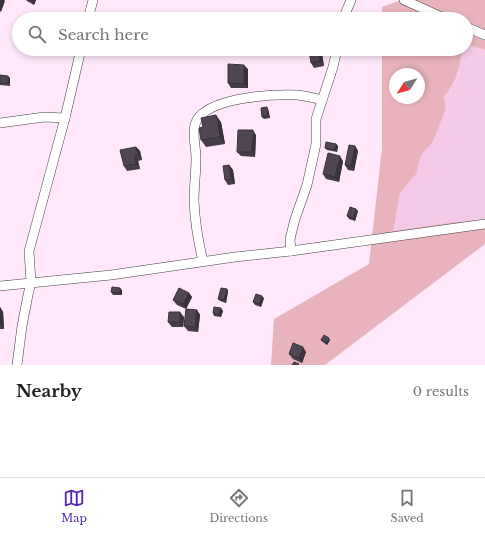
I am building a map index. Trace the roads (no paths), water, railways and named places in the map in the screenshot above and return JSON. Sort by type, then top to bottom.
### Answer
[{"type":"street","points":[[90,12],[93,0]]},
{"type":"street","points":[[346,12],[351,0]]},
{"type":"street","points":[[404,0],[431,12]]},
{"type":"street","points":[[473,30],[485,35]]},
{"type":"street","points":[[17,365],[22,326],[31,282],[29,251],[65,118],[79,56]]},
{"type":"street","points":[[291,251],[290,239],[295,219],[307,185],[316,144],[316,119],[336,56]]},
{"type":"street","points":[[203,261],[197,236],[194,200],[196,158],[194,126],[199,117],[212,106],[235,100],[299,95],[322,100]]},
{"type":"street","points":[[0,123],[44,117],[65,118]]},
{"type":"street","points":[[0,286],[111,274],[203,261],[291,251],[485,224]]}]
